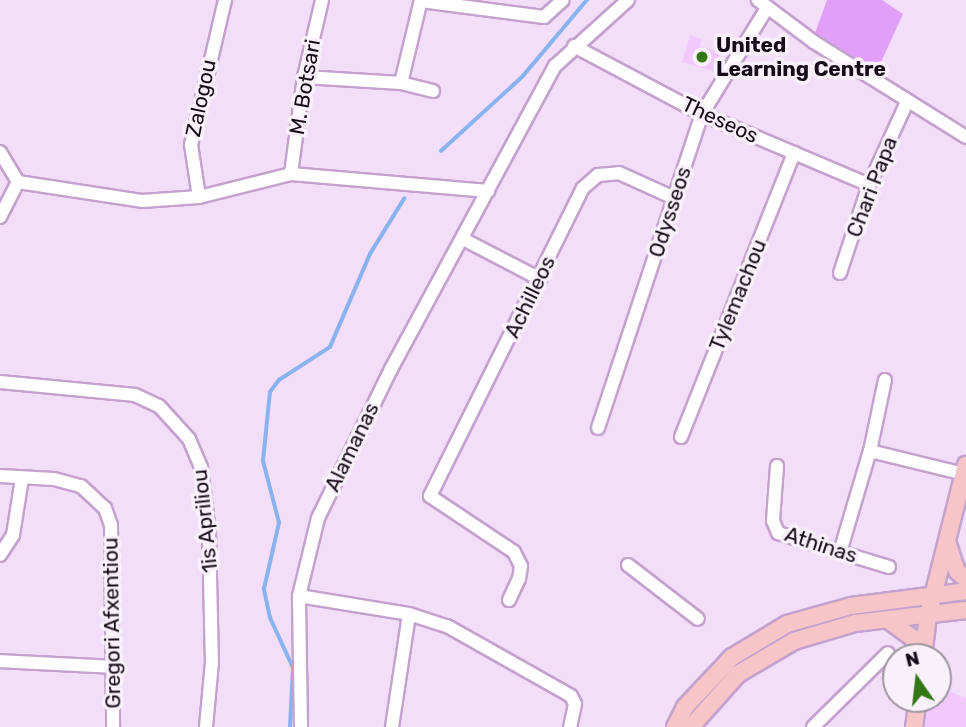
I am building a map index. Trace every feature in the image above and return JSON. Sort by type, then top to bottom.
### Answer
[{"type":"main road","points":[[923,643],[965,469]]},
{"type":"main road","points":[[947,541],[957,571],[966,579]]},
{"type":"main road","points":[[675,727],[712,676],[770,633],[818,613],[966,591]]},
{"type":"main road","points":[[691,727],[717,693],[765,654],[821,630],[966,610]]},
{"type":"main road","points":[[888,620],[913,638],[915,643]]},
{"type":"street","name":"Zalogou","points":[[199,197],[191,145],[225,0]]},
{"type":"street","name":"M. Botsari","points":[[291,174],[304,77],[322,0]]},
{"type":"street","points":[[401,83],[421,0],[544,17],[563,0]]},
{"type":"street","name":"Alamanas","points":[[301,727],[299,596],[318,517],[385,381],[555,66],[628,0]]},
{"type":"street","points":[[762,4],[907,102],[966,137]]},
{"type":"street","name":"Odysseos","points":[[598,428],[702,114],[762,4]]},
{"type":"street","name":"Theseos","points":[[574,46],[702,114],[869,185]]},
{"type":"street","points":[[304,77],[401,83],[433,90]]},
{"type":"street","name":"Chari Papa","points":[[840,273],[869,185],[907,102]]},
{"type":"street","points":[[0,152],[18,182]]},
{"type":"street","name":"Tylemachou","points":[[681,437],[794,153]]},
{"type":"street","name":"Achilleos","points":[[509,600],[519,579],[521,566],[514,552],[430,496],[583,188],[598,175],[619,173],[674,198]]},
{"type":"street","points":[[18,182],[142,201],[199,197],[291,174],[488,191]]},
{"type":"street","points":[[0,217],[18,182]]},
{"type":"street","points":[[463,239],[540,279]]},
{"type":"street","points":[[841,552],[870,451],[885,380]]},
{"type":"street","name":"1is Apriliou","points":[[0,382],[135,395],[159,406],[189,439],[201,467],[209,533],[212,662],[206,727]]},
{"type":"street","points":[[870,451],[965,469]]},
{"type":"street","name":"Athinas","points":[[777,466],[774,528],[889,567]]},
{"type":"street","name":"Gregori Afxentiou","points":[[0,476],[81,486],[105,508],[111,525],[115,667],[113,727]]},
{"type":"street","points":[[0,555],[13,535],[22,478]]},
{"type":"street","points":[[628,565],[698,619]]},
{"type":"street","points":[[299,596],[409,614],[447,626],[570,696],[575,704],[570,727]]},
{"type":"street","points":[[391,727],[409,614]]},
{"type":"street","points":[[813,727],[882,659]]},
{"type":"street","points":[[0,661],[115,667]]},
{"type":"shaded area","points":[[827,0],[882,0],[903,14],[877,71],[815,33]]},
{"type":"shaded area","name":"United Learning Centre","points":[[690,35],[702,39],[700,46],[721,52],[715,72],[682,62]]},
{"type":"shaded area","points":[[952,692],[966,698],[966,727],[923,727],[926,713],[952,713]]},
{"type":"waterway","points":[[441,151],[523,76],[587,0]]},
{"type":"waterway","points":[[290,727],[293,668],[270,618],[264,589],[279,523],[263,461],[270,392],[279,380],[330,347],[370,254],[404,199]]},
{"type":"place","name":"United Learning Centre","points":[[702,57]]}]
